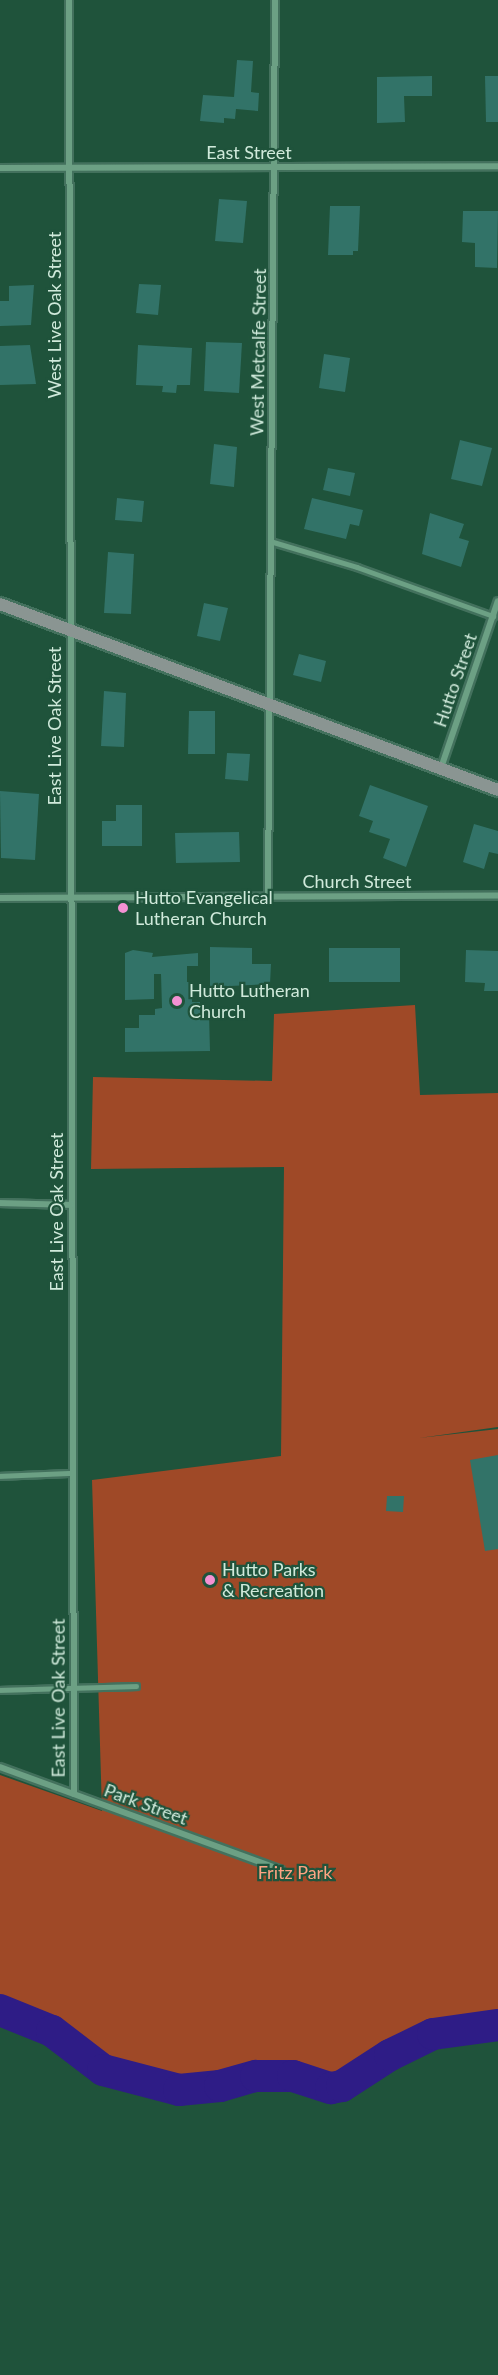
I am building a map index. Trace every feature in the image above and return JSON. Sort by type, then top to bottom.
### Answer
[{"type":"main road","points":[[0,604],[498,790]]},
{"type":"street","name":"West Live Oak Street","points":[[68,630],[69,0]]},
{"type":"street","name":"West Metcalfe Street","points":[[268,896],[267,704],[276,167],[275,0]]},
{"type":"street","name":"East Street","points":[[0,168],[498,166]]},
{"type":"street","name":"Hutto Street","points":[[441,768],[498,601]]},
{"type":"street","name":"East Live Oak Street","points":[[68,630],[74,1794]]},
{"type":"street","name":"Church Street","points":[[0,898],[498,895]]},
{"type":"street","points":[[0,1203],[71,1205]]},
{"type":"street","name":"Park Street","points":[[0,1767],[281,1870]]},
{"type":"lane","points":[[270,541],[357,567],[493,616]]},
{"type":"lane","points":[[0,1476],[72,1473]]},
{"type":"lane","points":[[0,1690],[73,1686],[136,1686]]},
{"type":"green space","name":"Fritz Park","points":[[415,1005],[420,1095],[498,1093],[498,1427],[419,1438],[498,1429],[498,2036],[399,2046],[344,2085],[264,2076],[191,2092],[132,2085],[49,2037],[0,2015],[0,1775],[102,1811],[92,1480],[281,1456],[284,1167],[91,1169],[93,1077],[272,1081],[274,1014]]},
{"type":"building","points":[[237,60],[253,61],[251,92],[259,93],[258,111],[236,109],[235,119],[224,118],[224,123],[200,121],[203,95],[234,97]]},
{"type":"building","points":[[432,76],[432,96],[404,96],[405,122],[377,123],[377,77]]},
{"type":"building","points":[[485,76],[498,76],[498,122],[486,122]]},
{"type":"building","points":[[219,199],[247,201],[243,243],[215,241]]},
{"type":"building","points":[[330,206],[360,206],[358,251],[353,251],[353,255],[328,255]]},
{"type":"building","points":[[463,211],[498,211],[497,268],[475,267],[475,243],[462,242]]},
{"type":"building","points":[[139,284],[161,285],[158,315],[136,313]]},
{"type":"building","points":[[34,285],[31,325],[0,326],[0,301],[9,301],[9,286]]},
{"type":"building","points":[[206,342],[242,343],[239,393],[204,391]]},
{"type":"building","points":[[30,345],[36,384],[0,385],[0,346]]},
{"type":"building","points":[[138,345],[192,348],[190,385],[177,385],[176,393],[162,392],[163,386],[136,385]]},
{"type":"building","points":[[324,354],[350,358],[345,392],[319,388]]},
{"type":"building","points":[[460,440],[492,448],[482,486],[451,479]]},
{"type":"building","points":[[214,444],[237,447],[234,487],[210,484]]},
{"type":"building","points":[[328,468],[355,473],[350,496],[323,490]]},
{"type":"building","points":[[117,498],[144,501],[142,522],[115,520]]},
{"type":"building","points":[[312,498],[363,510],[359,526],[350,524],[346,539],[304,529]]},
{"type":"building","points":[[430,513],[464,524],[459,538],[469,541],[461,567],[422,554]]},
{"type":"building","points":[[108,552],[134,554],[131,614],[104,613]]},
{"type":"building","points":[[204,603],[228,608],[220,641],[197,636]]},
{"type":"building","points":[[299,654],[326,661],[321,682],[293,675]]},
{"type":"building","points":[[104,691],[126,693],[124,747],[101,746]]},
{"type":"building","points":[[189,711],[215,711],[215,754],[188,754]]},
{"type":"building","points":[[227,753],[250,754],[248,781],[225,779]]},
{"type":"building","points":[[370,785],[428,806],[406,867],[383,858],[390,839],[369,832],[373,821],[359,816]]},
{"type":"building","points":[[0,791],[39,794],[35,860],[1,858]]},
{"type":"building","points":[[116,805],[142,805],[142,846],[102,846],[102,821],[116,821]]},
{"type":"building","points":[[474,824],[498,831],[498,854],[489,852],[484,869],[463,862]]},
{"type":"building","points":[[239,832],[240,862],[176,863],[175,833]]},
{"type":"building","points":[[210,947],[252,948],[252,964],[271,964],[270,984],[210,987]]},
{"type":"building","points":[[329,948],[400,948],[400,982],[329,982]]},
{"type":"building","name":"Hutto Lutheran Church","points":[[133,950],[153,953],[152,957],[198,953],[198,966],[187,966],[187,982],[192,982],[192,1002],[200,1002],[200,1013],[209,1013],[210,1051],[125,1052],[125,1028],[139,1028],[139,1015],[155,1015],[155,1009],[162,1008],[161,974],[154,974],[154,999],[125,1000],[125,953]]},
{"type":"building","points":[[466,950],[498,951],[498,991],[484,991],[485,983],[465,982]]},
{"type":"building","points":[[498,1455],[498,1549],[485,1551],[470,1460]]},
{"type":"building","points":[[387,1496],[404,1496],[403,1512],[386,1511]]},
{"type":"waterway","points":[[0,2010],[52,2031],[103,2070],[179,2090],[220,2086],[256,2076],[293,2076],[331,2088],[342,2086],[390,2055],[433,2034],[498,2025]]},
{"type":"place","name":"Hutto Evangelical Lutheran Church","points":[[123,908]]},
{"type":"place","name":"Hutto Lutheran Church","points":[[177,1001]]},
{"type":"place","name":"Hutto Parks & Recreation","points":[[210,1580]]}]
